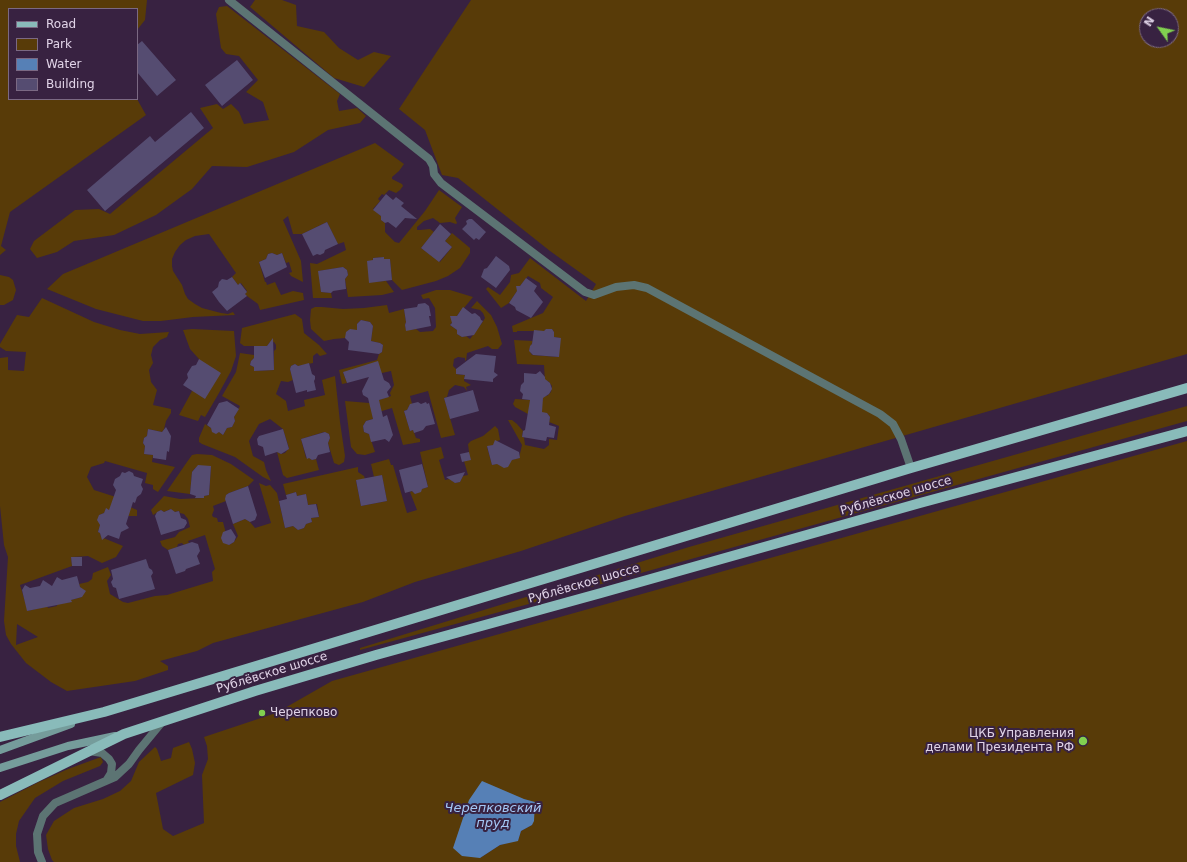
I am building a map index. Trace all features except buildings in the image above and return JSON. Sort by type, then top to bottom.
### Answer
[{"type":"main road","name":"Рублёвское шоссе","points":[[0,737],[104,712],[911,468],[1187,388]]},
{"type":"main road","name":"Рублёвское шоссе","points":[[0,794],[124,734],[255,691],[376,655],[920,503],[1187,431]]},
{"type":"main road","points":[[0,750],[104,712]]},
{"type":"main road","points":[[0,768],[68,746],[124,734]]},
{"type":"street","points":[[229,0],[429,159],[433,166],[434,174],[441,183],[585,292],[594,295],[616,287],[634,285],[647,288],[880,414],[893,424],[901,439],[911,468]]},
{"type":"street","points":[[42,862],[38,852],[37,834],[43,816],[55,803],[115,778],[126,767],[164,720]]},
{"type":"street","points":[[89,750],[102,753],[112,764],[111,773],[106,781]]},
{"type":"green space","points":[[0,0],[147,0],[145,20],[138,29],[138,8],[8,8],[8,100],[138,100],[146,115],[10,212],[1,246],[6,250],[0,255]]},
{"type":"green space","points":[[255,0],[282,0],[296,5],[297,26],[324,32],[339,48],[358,60],[374,52],[391,56],[364,87],[334,78],[250,7]]},
{"type":"green space","points":[[471,0],[1187,0],[1187,354],[625,516],[521,551],[415,582],[363,602],[213,643],[197,651],[160,661],[168,666],[168,670],[135,681],[67,691],[51,682],[26,663],[6,635],[4,621],[8,557],[4,545],[0,506],[0,358],[8,357],[8,370],[24,371],[26,352],[6,351],[0,347],[0,344],[17,315],[29,317],[42,298],[94,322],[120,330],[140,334],[169,332],[167,337],[160,340],[153,347],[151,355],[153,363],[149,370],[151,382],[157,390],[153,405],[171,409],[171,413],[162,432],[148,429],[147,436],[144,438],[143,443],[145,446],[144,454],[153,455],[152,462],[175,467],[158,492],[153,489],[153,485],[145,483],[147,473],[105,461],[104,463],[91,467],[87,477],[94,490],[119,498],[130,507],[137,510],[137,516],[129,516],[106,509],[104,513],[99,515],[100,525],[98,532],[100,533],[101,537],[123,546],[116,557],[102,563],[88,556],[71,557],[72,566],[20,585],[28,611],[47,606],[48,608],[57,606],[57,604],[71,602],[71,600],[82,597],[85,592],[81,589],[79,584],[88,582],[92,579],[93,573],[108,567],[111,575],[107,581],[110,594],[123,602],[128,603],[155,596],[167,595],[213,581],[212,572],[215,569],[205,535],[188,541],[189,543],[184,545],[182,543],[178,544],[177,547],[168,550],[162,546],[160,541],[175,537],[179,532],[190,527],[188,519],[179,511],[174,512],[171,509],[164,512],[161,510],[153,515],[151,510],[164,496],[180,499],[204,498],[204,496],[209,495],[211,466],[195,468],[192,472],[190,494],[167,491],[192,455],[212,455],[231,464],[254,480],[248,486],[226,495],[226,501],[213,506],[214,510],[212,515],[213,517],[217,518],[218,522],[223,522],[229,545],[234,542],[238,536],[233,524],[245,519],[255,528],[271,523],[259,483],[266,486],[270,485],[277,493],[285,528],[293,526],[298,530],[304,528],[306,524],[312,522],[311,518],[319,517],[317,504],[308,505],[306,494],[297,496],[296,492],[286,495],[283,484],[358,467],[358,472],[364,476],[365,479],[356,481],[361,506],[387,501],[382,475],[374,477],[371,464],[389,459],[391,465],[393,465],[407,513],[417,510],[410,492],[412,491],[415,494],[428,487],[420,452],[441,447],[444,458],[439,460],[445,480],[450,479],[455,483],[460,482],[463,476],[468,475],[464,461],[469,452],[468,444],[471,441],[483,436],[495,426],[498,429],[500,440],[494,442],[494,445],[487,447],[492,465],[519,458],[522,445],[508,420],[512,420],[523,431],[522,435],[525,445],[544,449],[549,445],[549,439],[557,440],[559,426],[549,422],[550,417],[547,413],[540,415],[528,414],[515,407],[513,404],[515,399],[543,401],[543,396],[547,396],[551,392],[552,386],[548,381],[545,381],[544,365],[517,364],[514,340],[533,341],[529,350],[532,355],[558,357],[560,338],[554,337],[554,332],[552,329],[547,329],[544,331],[513,332],[512,326],[543,313],[553,297],[541,288],[540,283],[528,276],[520,286],[518,286],[517,291],[509,303],[501,308],[486,289],[488,287],[500,295],[510,282],[511,275],[519,273],[530,258],[586,301],[596,284],[550,251],[458,178],[442,175],[425,130],[399,109]],"holes":[[[17,624],[38,637],[16,645]]]},
{"type":"green space","points":[[227,6],[340,94],[337,101],[339,111],[357,108],[366,116],[360,123],[328,130],[294,152],[247,167],[212,166],[192,189],[156,215],[114,235],[74,241],[57,252],[37,258],[30,249],[34,241],[75,210],[99,209],[110,214],[213,128],[200,108],[217,104],[223,109],[231,104],[239,112],[244,124],[269,120],[263,102],[246,92],[258,80],[239,56],[226,54],[221,48],[216,14],[219,7]]},
{"type":"green space","points":[[375,143],[404,164],[392,177],[392,179],[403,186],[396,193],[389,190],[384,195],[382,194],[378,199],[380,201],[373,209],[381,216],[381,220],[385,223],[385,232],[395,242],[399,243],[425,211],[439,190],[462,207],[455,218],[456,224],[450,222],[440,223],[433,218],[424,221],[417,227],[417,230],[430,229],[434,232],[421,248],[440,262],[452,247],[445,241],[452,233],[470,248],[470,253],[460,268],[448,276],[436,281],[402,290],[392,280],[390,259],[384,259],[384,257],[373,258],[369,282],[386,281],[394,292],[382,295],[348,297],[345,279],[348,275],[347,270],[343,267],[319,271],[321,292],[331,293],[332,298],[313,298],[310,263],[317,264],[346,250],[344,242],[338,244],[327,222],[302,234],[293,234],[288,216],[283,220],[301,261],[303,282],[291,276],[289,273],[292,272],[289,262],[286,263],[282,253],[277,255],[272,253],[268,254],[266,259],[259,262],[267,285],[275,282],[281,295],[293,291],[303,293],[304,300],[260,310],[258,304],[245,294],[247,291],[241,283],[238,285],[232,277],[236,273],[209,234],[195,236],[186,240],[180,245],[172,259],[173,271],[182,285],[188,299],[195,304],[202,308],[221,313],[228,314],[233,312],[235,315],[143,321],[96,309],[47,289],[63,274]]},
{"type":"green space","points":[[0,275],[9,277],[13,280],[16,290],[13,300],[4,305],[0,305]]},
{"type":"green space","points":[[436,290],[450,290],[473,297],[450,325],[457,330],[457,334],[462,337],[466,336],[470,339],[482,323],[485,318],[483,313],[480,310],[471,308],[477,301],[491,315],[497,327],[502,344],[498,349],[492,349],[488,346],[467,353],[466,361],[465,358],[458,357],[454,359],[453,366],[456,369],[456,374],[463,375],[463,373],[465,373],[464,381],[471,385],[466,387],[467,391],[464,387],[455,385],[449,390],[447,397],[444,398],[455,435],[441,438],[428,391],[410,396],[412,404],[408,407],[409,409],[404,411],[410,431],[413,430],[416,438],[420,439],[420,442],[403,445],[392,408],[372,414],[373,419],[366,421],[363,426],[364,432],[369,434],[375,452],[365,455],[357,454],[351,447],[345,401],[369,403],[391,396],[390,393],[394,385],[391,371],[382,373],[343,372],[347,383],[342,384],[339,370],[377,360],[379,354],[382,352],[383,345],[371,341],[373,326],[370,322],[361,320],[357,324],[357,330],[345,338],[324,341],[311,329],[311,309],[315,307],[343,309],[364,308],[387,305],[389,313],[404,309],[406,329],[416,329],[420,332],[433,331],[436,327],[435,308],[429,298],[423,299],[421,295]]},
{"type":"green space","points":[[295,314],[302,319],[304,333],[319,345],[327,354],[320,356],[317,353],[313,356],[313,363],[298,366],[295,364],[291,366],[290,369],[293,380],[288,382],[281,381],[276,394],[286,401],[288,411],[305,406],[304,400],[325,395],[322,380],[335,376],[345,456],[344,462],[339,465],[334,463],[328,443],[330,438],[329,434],[324,432],[301,439],[306,458],[312,460],[316,459],[319,470],[287,478],[283,475],[277,452],[281,454],[285,453],[289,448],[283,429],[270,419],[259,424],[249,441],[253,456],[264,462],[271,481],[235,457],[202,444],[199,442],[199,438],[205,424],[215,433],[219,432],[223,435],[227,428],[232,427],[235,421],[234,417],[240,406],[222,396],[236,372],[240,353],[254,355],[250,365],[254,367],[254,371],[274,370],[274,351],[276,349],[276,345],[274,342],[270,342],[267,346],[244,346],[240,343],[242,328]]},
{"type":"green space","points":[[183,330],[234,331],[236,356],[231,371],[205,417],[201,415],[198,421],[179,415],[192,391],[199,359],[190,349]]},
{"type":"green space","points":[[1187,406],[1187,421],[360,650],[360,648],[689,547]]},
{"type":"green space","points":[[1187,441],[1187,862],[54,862],[52,860],[48,849],[46,835],[54,821],[74,808],[103,799],[120,791],[131,781],[139,762],[155,747],[161,761],[171,758],[173,748],[189,742],[195,763],[193,775],[156,793],[163,829],[173,836],[204,823],[202,775],[208,759],[207,746],[204,737],[276,713],[332,681]],"holes":[[[524,799],[535,803],[532,825],[521,831],[518,840],[500,845],[480,858]]]},
{"type":"green space","points":[[101,757],[103,762],[100,766],[63,781],[35,798],[19,821],[16,834],[16,846],[20,862],[0,862],[0,802],[68,769]]},
{"type":"water","name":"Черепковский пруд","points":[[482,781],[524,799],[535,802],[534,821],[532,825],[521,831],[518,841],[500,845],[480,858],[462,856],[453,848],[469,800]]},
{"type":"place","name":"Черепково","points":[[262,713]]},
{"type":"place","name":"ЦКБ Управления делами Президента РФ","points":[[1083,741]]}]
